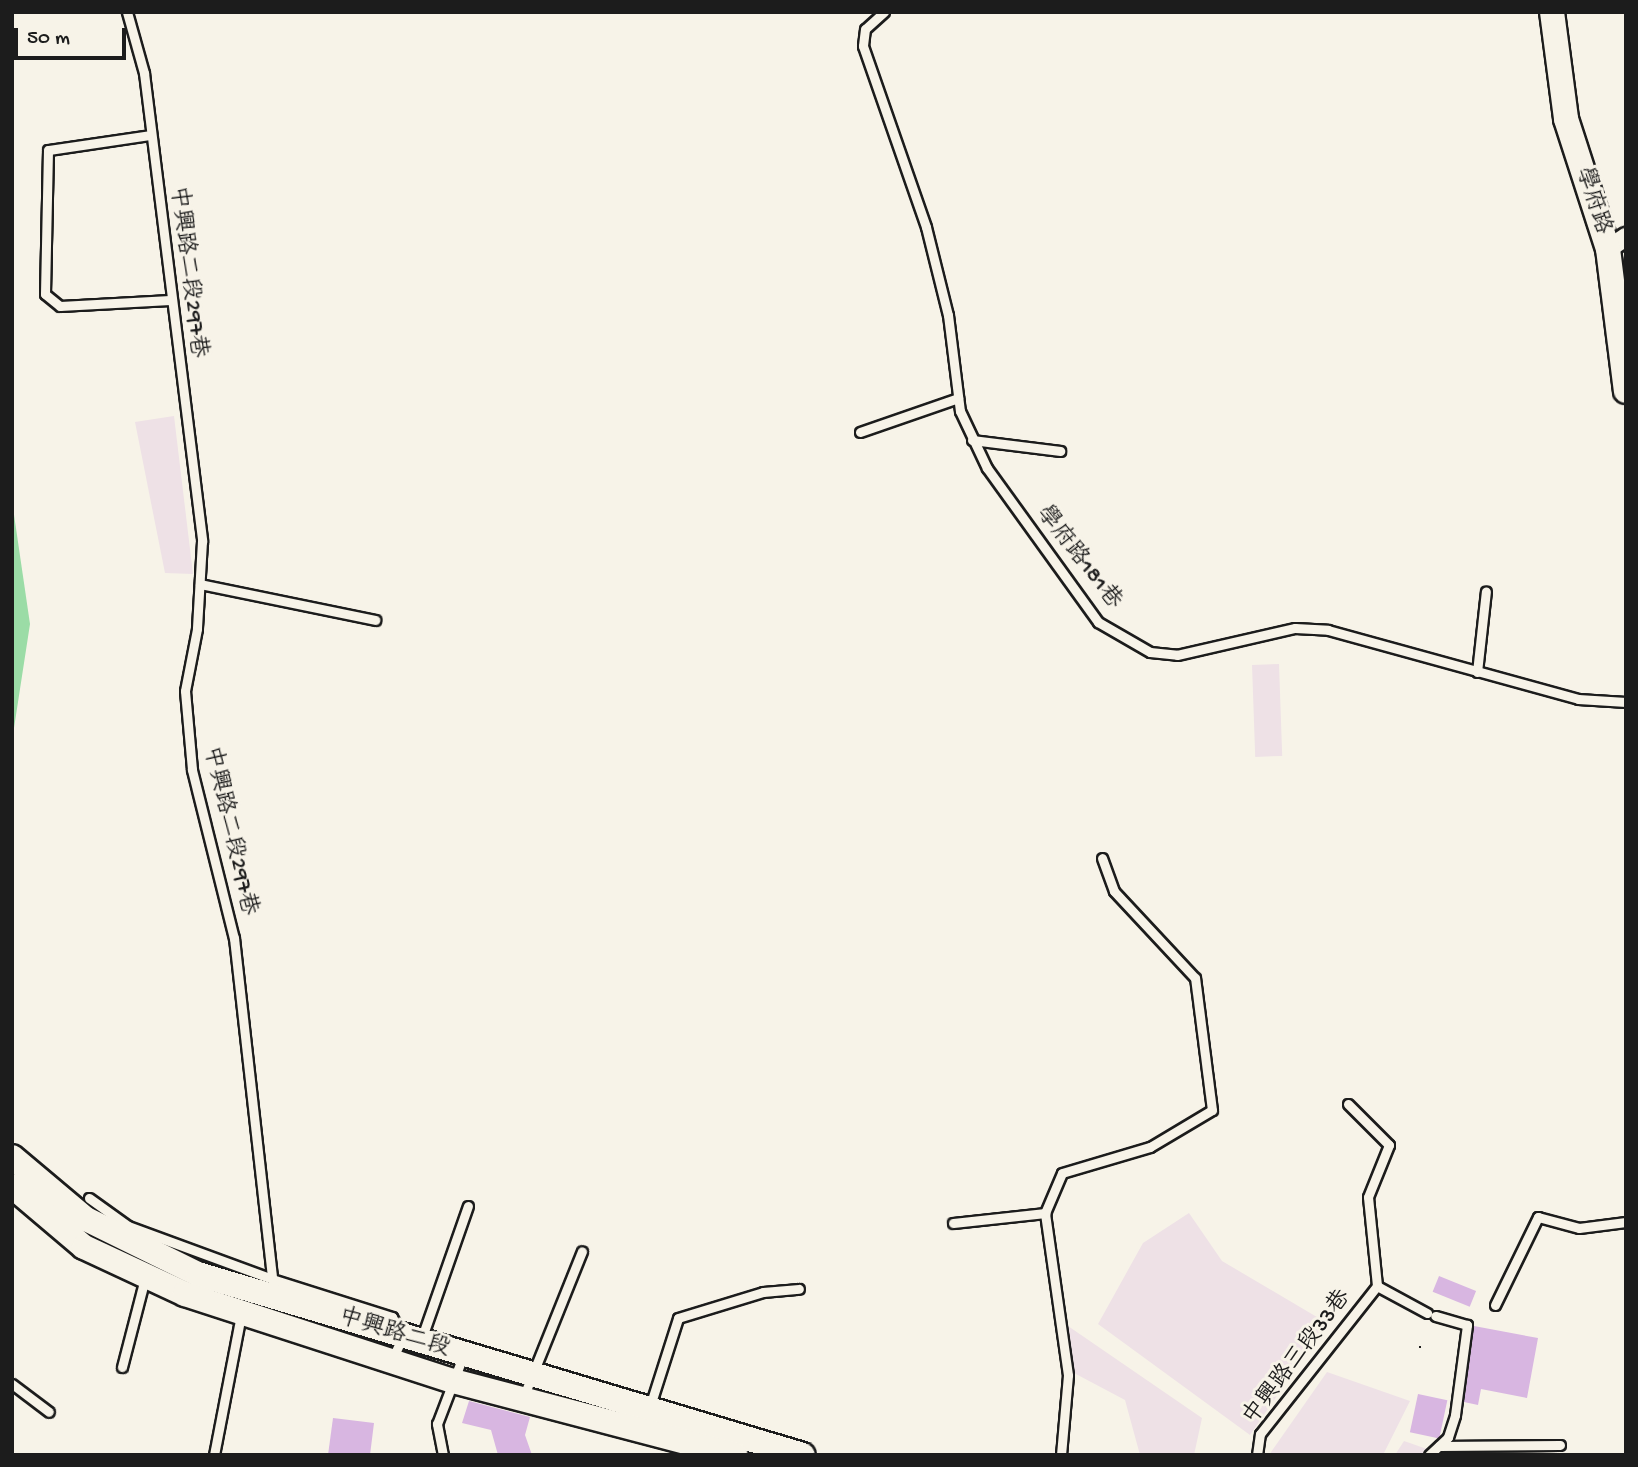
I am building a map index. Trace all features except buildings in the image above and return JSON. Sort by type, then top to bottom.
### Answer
[{"type":"main road","name":"學府路","points":[[1552,12],[1566,120],[1620,244],[1626,391]]},
{"type":"main road","name":"中興路二段","points":[[12,1157],[86,1219],[246,1301],[392,1360],[453,1381],[527,1387],[649,1411],[711,1438],[735,1455]]},
{"type":"main road","name":"中興路二段","points":[[12,1186],[84,1247],[145,1278],[412,1339],[463,1356],[527,1387],[711,1438],[803,1455]]},
{"type":"lane","name":"中興路二段297巷","points":[[127,12],[144,73],[170,300],[202,541],[200,584],[185,691],[192,770],[234,939],[272,1279]]},
{"type":"lane","name":"學府路181巷","points":[[884,12],[865,29],[863,46],[926,227],[948,315],[958,398],[972,440],[1080,600],[1115,634],[1150,653],[1177,655],[1295,628],[1373,638],[1477,672],[1578,699],[1626,702]]},
{"type":"lane","points":[[150,135],[48,150],[50,228],[45,294],[60,306],[170,300]]},
{"type":"lane","points":[[860,432],[958,398]]},
{"type":"lane","points":[[972,440],[1060,451]]},
{"type":"lane","points":[[200,584],[375,620]]},
{"type":"lane","points":[[1477,672],[1486,591]]},
{"type":"lane","points":[[1061,1455],[1068,1375],[1045,1213],[1062,1173],[1150,1147],[1212,1110],[1195,978],[1114,891],[1102,858]]},
{"type":"lane","name":"中興路三段33巷","points":[[1257,1455],[1260,1434],[1377,1286],[1368,1197],[1390,1144],[1348,1104]]},
{"type":"lane","points":[[89,1198],[128,1226],[272,1279],[392,1317],[412,1339]]},
{"type":"lane","points":[[392,1360],[412,1339],[468,1206]]},
{"type":"lane","points":[[953,1223],[1045,1213]]},
{"type":"lane","points":[[1494,1305],[1538,1217],[1578,1228],[1626,1222]]},
{"type":"lane","points":[[527,1387],[582,1251]]},
{"type":"lane","points":[[122,1367],[145,1278]]},
{"type":"lane","name":"中興路三段33巷","points":[[1377,1286],[1431,1315],[1467,1325],[1455,1415],[1439,1446]]},
{"type":"lane","points":[[649,1411],[678,1318],[763,1292],[799,1289]]},
{"type":"lane","points":[[214,1455],[246,1301]]},
{"type":"lane","points":[[443,1455],[436,1424],[463,1356]]},
{"type":"lane","points":[[12,1384],[49,1412]]},
{"type":"lane","points":[[1429,1455],[1439,1446],[1560,1445]]},
{"type":"path","points":[[1419,1347],[1426,1348]]},
{"type":"shaded area","points":[[174,416],[193,574],[165,573],[135,422]]},
{"type":"shaded area","points":[[1279,664],[1282,756],[1255,757],[1252,665]]},
{"type":"shaded area","points":[[1189,1213],[1222,1261],[1327,1323],[1250,1435],[1098,1324],[1143,1243]]},
{"type":"shaded area","points":[[1068,1326],[1202,1418],[1194,1455],[1140,1455],[1125,1400],[1074,1373]]},
{"type":"shaded area","points":[[1327,1372],[1410,1401],[1383,1455],[1269,1455]]},
{"type":"shaded area","points":[[1404,1441],[1427,1449],[1424,1455],[1395,1455]]},
{"type":"green space","points":[[12,501],[30,624],[12,741]]}]
